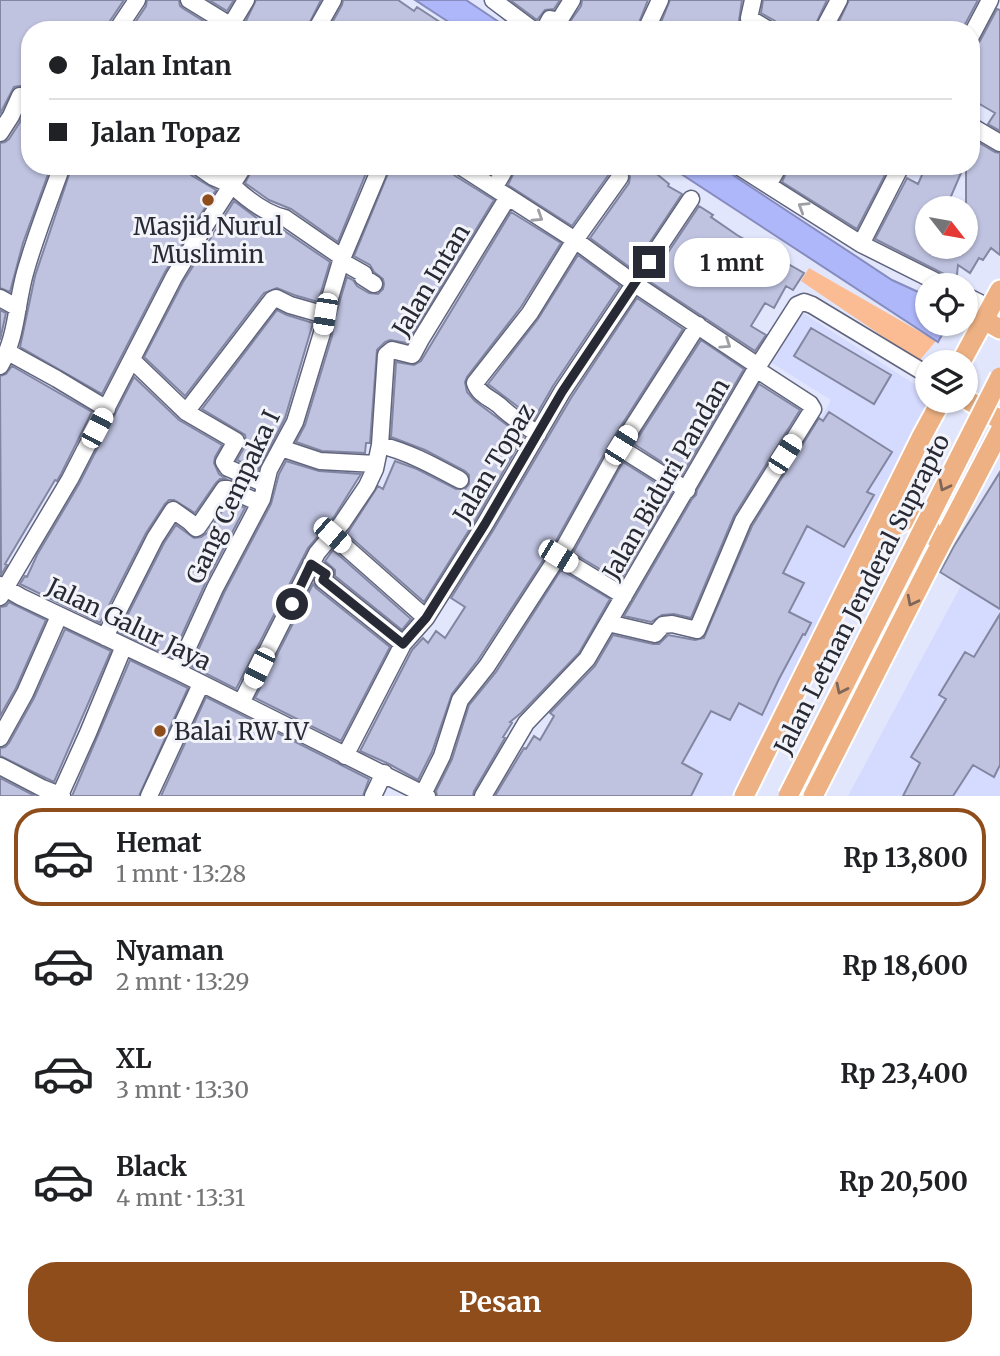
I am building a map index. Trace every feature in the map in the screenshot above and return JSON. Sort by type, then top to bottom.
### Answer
[{"type":"main road","points":[[969,350],[991,319],[1000,289]]},
{"type":"main road","name":"Jalan Letnan Jenderal Suprapto","points":[[788,796],[1000,377]]},
{"type":"main road","points":[[978,406],[1000,420]]},
{"type":"main road","name":"Jalan Letnan Jenderal Suprapto","points":[[744,796],[934,413]]},
{"type":"main road","name":"Jalan Letnan Jenderal Suprapto","points":[[813,796],[1000,431]]},
{"type":"main road","points":[[867,549],[885,532],[910,518],[926,522],[933,532],[935,545],[932,561]]},
{"type":"street","points":[[189,0],[219,21]]},
{"type":"street","points":[[230,21],[246,0]]},
{"type":"street","points":[[321,21],[333,0]]},
{"type":"street","points":[[493,0],[521,21]]},
{"type":"street","points":[[559,21],[572,0]]},
{"type":"street","points":[[650,21],[660,0]]},
{"type":"street","points":[[746,21],[753,0]]},
{"type":"street","points":[[747,21],[759,0]]},
{"type":"street","points":[[828,21],[839,0]]},
{"type":"street","points":[[978,21],[989,0]]},
{"type":"street","points":[[123,21],[135,1]]},
{"type":"street","points":[[0,133],[6,112],[21,100]]},
{"type":"street","points":[[980,131],[1000,143]]},
{"type":"street","points":[[0,366],[8,352],[24,276],[59,175]]},
{"type":"street","points":[[210,175],[231,185],[276,216],[285,218],[374,284]]},
{"type":"street","points":[[1,590],[70,479],[174,277],[238,175]]},
{"type":"street","name":"Gang Cempaka I","points":[[177,671],[215,588],[260,503],[269,470],[295,422],[342,260],[378,175]]},
{"type":"street","points":[[474,175],[575,240],[810,404],[813,409],[743,521],[697,630],[672,624],[663,625],[655,634],[608,623]]},
{"type":"street","points":[[494,188],[502,175]]},
{"type":"street","points":[[752,175],[861,244],[919,273]]},
{"type":"street","points":[[768,185],[774,175]]},
{"type":"street","points":[[861,244],[896,175]]},
{"type":"street","points":[[538,434],[477,390],[475,383],[530,313],[575,240],[620,177]]},
{"type":"street","name":"Jalan Intan","points":[[241,703],[317,553],[367,486],[380,446],[386,355],[392,350],[413,354],[508,197]]},
{"type":"street","name":"Jalan Topaz","points":[[345,756],[403,644],[426,618],[562,392],[691,199]]},
{"type":"street","points":[[0,298],[18,308]]},
{"type":"street","points":[[186,411],[272,300],[276,298],[290,305],[325,314]]},
{"type":"street","name":"Jalan Biduri Pandan","points":[[483,796],[526,723],[582,666],[757,367],[797,305],[804,302],[813,305],[915,367]]},
{"type":"street","points":[[978,307],[991,319]]},
{"type":"street","points":[[425,795],[442,756],[460,700],[487,666],[558,556],[620,448],[698,325]]},
{"type":"street","points":[[8,352],[107,409]]},
{"type":"street","points":[[132,360],[186,411],[236,442],[224,462],[228,468],[265,484]]},
{"type":"street","points":[[380,446],[420,458],[460,480]]},
{"type":"street","points":[[281,448],[320,461],[376,464]]},
{"type":"street","points":[[620,448],[687,490]]},
{"type":"street","points":[[105,637],[155,538],[173,510],[196,528],[226,488],[260,503]]},
{"type":"street","points":[[332,535],[426,618]]},
{"type":"street","points":[[558,556],[624,596]]},
{"type":"street","points":[[311,564],[326,574],[323,580],[403,644]]},
{"type":"street","name":"Jalan Galur Jaya","points":[[1,590],[177,671],[425,795]]},
{"type":"street","points":[[0,738],[25,693],[59,616]]},
{"type":"street","points":[[0,765],[42,788],[61,795],[124,646]]},
{"type":"street","points":[[149,796],[201,684]]},
{"type":"street","points":[[373,796],[384,773]]},
{"type":"shaded area","points":[[809,268],[915,329],[915,336],[927,336],[936,341],[928,350],[915,350],[915,358],[801,281]]},
{"type":"shaded area","points":[[803,313],[915,384],[915,413],[935,413],[744,796],[541,796],[607,674],[675,681],[831,400],[770,362]]},
{"type":"shaded area","points":[[1000,513],[1000,796],[848,796]]},
{"type":"water","points":[[415,0],[466,0],[498,21],[447,21]]},
{"type":"water","points":[[683,175],[733,175],[892,280],[915,291],[915,327]]},
{"type":"water","points":[[929,336],[941,336],[938,342]]},
{"type":"building","points":[[0,0],[124,0],[110,21],[21,21],[21,86],[14,87],[0,114]]},
{"type":"building","points":[[147,0],[179,0],[180,6],[204,21],[136,21]]},
{"type":"building","points":[[209,0],[234,0],[227,11]]},
{"type":"building","points":[[256,0],[321,0],[310,21],[246,21]]},
{"type":"building","points":[[343,0],[398,0],[414,11],[417,7],[438,21],[333,21]]},
{"type":"building","points":[[510,0],[560,0],[554,9],[545,10],[537,20]]},
{"type":"building","points":[[582,0],[648,0],[640,21],[570,21]]},
{"type":"building","points":[[670,0],[742,0],[739,21],[662,21]]},
{"type":"building","points":[[763,0],[827,0],[817,21],[775,21],[761,13]]},
{"type":"building","points":[[849,0],[978,0],[967,21],[839,21]]},
{"type":"building","points":[[997,9],[1000,10],[1000,131],[988,124],[995,113],[980,104],[980,41]]},
{"type":"building","points":[[21,120],[21,175],[48,175],[23,243],[10,292],[0,288],[0,143],[9,139]]},
{"type":"building","points":[[980,143],[1000,153],[1000,255],[991,248],[983,260],[979,258],[970,273],[958,265],[957,273],[942,273],[875,239],[907,178],[918,184],[922,175],[960,175],[951,196],[915,196],[915,259],[978,259],[978,196],[966,196],[966,175],[980,175]]},
{"type":"building","points":[[69,175],[191,175],[216,190],[165,272],[102,394],[20,347],[35,276]]},
{"type":"building","points":[[249,175],[365,175],[338,242],[291,209],[269,200],[245,183]]},
{"type":"building","points":[[387,175],[454,175],[494,200],[407,343],[390,340],[377,350],[370,443],[366,443],[365,453],[322,451],[296,442],[305,425],[347,277],[369,293],[378,294],[384,284],[383,279],[370,265],[354,256]]},
{"type":"building","points":[[513,175],[608,175],[572,226],[508,185]]},
{"type":"building","points":[[629,175],[658,175],[668,186],[682,194],[632,269],[590,238],[629,183]]},
{"type":"building","points":[[785,175],[885,175],[857,229],[782,182]]},
{"type":"building","points":[[234,201],[258,219],[280,228],[330,262],[318,302],[277,288],[264,293],[185,396],[144,357],[183,282]]},
{"type":"building","points":[[699,206],[737,235],[804,273],[793,290],[786,286],[774,308],[765,303],[751,326],[766,335],[755,351],[649,281]]},
{"type":"building","points":[[511,212],[561,243],[521,307],[465,382],[467,392],[475,401],[523,437],[424,602],[347,534],[378,486],[383,489],[395,461],[456,489],[465,489],[469,484],[469,475],[465,471],[425,450],[391,437],[396,362],[414,365],[421,361]]},
{"type":"building","points":[[578,255],[620,286],[534,419],[488,384],[538,319]]},
{"type":"building","points":[[637,298],[683,329],[612,440],[557,539],[478,660],[452,694],[432,752],[418,780],[360,751],[412,650],[423,638],[428,643],[436,631],[445,638],[465,607],[451,598],[571,398]]},
{"type":"building","points":[[0,310],[6,313],[0,340]]},
{"type":"building","points":[[277,310],[313,323],[285,418],[258,470],[237,460],[245,446],[245,435],[202,409]]},
{"type":"building","points":[[811,328],[891,375],[874,404],[794,356]]},
{"type":"building","points":[[701,340],[744,369],[682,475],[634,444]]},
{"type":"building","points":[[12,366],[92,412],[61,474],[5,564],[7,565],[1,575],[0,376],[6,374]]},
{"type":"building","points":[[134,377],[179,420],[222,445],[214,463],[219,474],[226,479],[220,479],[216,483],[195,513],[174,500],[165,504],[146,533],[100,623],[20,584],[25,576],[27,577],[79,484]]},
{"type":"building","points":[[759,384],[800,410],[734,516],[691,618],[674,614],[662,615],[651,622],[624,616],[696,495]]},
{"type":"building","points":[[829,412],[892,452],[867,492],[874,495],[844,547],[807,526],[783,573],[804,583],[789,612],[811,623],[762,715],[739,703],[730,720],[711,711],[682,763],[702,774],[691,796],[495,796],[524,748],[526,749],[534,736],[540,740],[554,716],[550,713],[595,666],[613,635],[653,644],[659,644],[668,635],[695,640],[704,638],[752,526],[819,418],[823,421]]},
{"type":"building","points":[[286,461],[319,471],[361,474],[334,517],[308,548],[236,689],[191,666],[224,593],[271,504],[279,474]]},
{"type":"building","points":[[623,462],[672,493],[620,581],[573,553]]},
{"type":"building","points":[[1000,472],[1000,609],[940,572]]},
{"type":"building","points":[[229,501],[245,508],[205,584],[172,657],[119,632],[164,543],[176,525],[194,538],[201,537],[207,533]]},
{"type":"building","points":[[333,550],[411,619],[402,630],[335,576],[335,570],[325,561]]},
{"type":"building","points":[[561,570],[610,599],[579,653],[510,722],[512,723],[503,737],[505,738],[473,796],[437,796],[436,791],[452,759],[469,705],[496,672]]},
{"type":"building","points":[[313,584],[390,647],[341,741],[255,698]]},
{"type":"building","points":[[9,602],[46,620],[16,688],[0,716],[0,607]]},
{"type":"building","points":[[1000,614],[1000,765],[994,777],[973,765],[953,796],[903,796],[920,763],[911,757],[946,699],[939,695],[965,652],[974,657]]},
{"type":"building","points":[[65,629],[111,651],[54,782],[0,756],[0,748],[9,743],[34,698]]},
{"type":"building","points":[[130,660],[188,688],[139,796],[72,796]]},
{"type":"building","points":[[206,697],[369,779],[363,796],[161,796]]},
{"type":"building","points":[[0,778],[35,796],[0,796]]},
{"type":"place","name":"Masjid Nurul Muslimin","points":[[208,200]]},
{"type":"place","name":"Balai RW IV","points":[[160,731]]},
{"type":"route","points":[[292,604],[311,564],[326,574],[323,580],[403,644],[426,618],[562,392],[649,262]]}]
